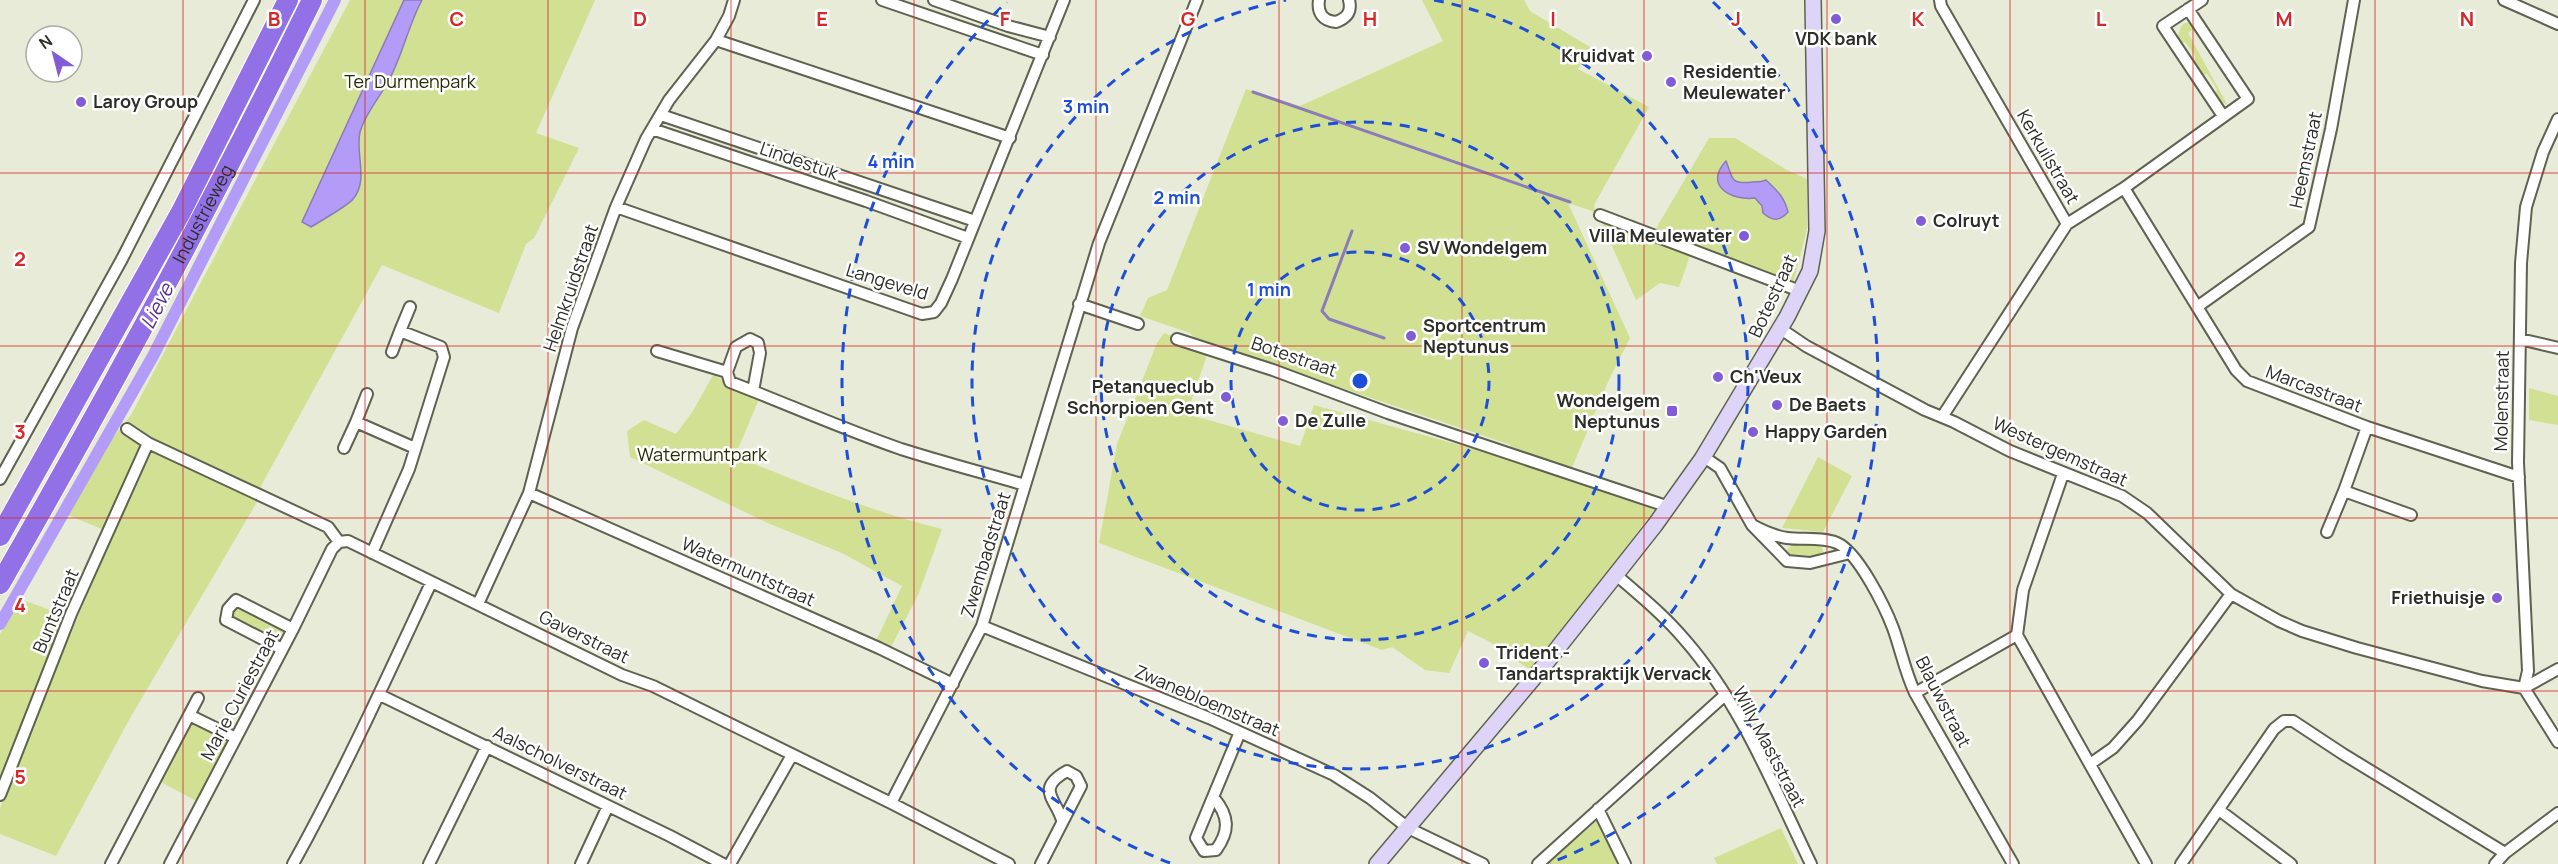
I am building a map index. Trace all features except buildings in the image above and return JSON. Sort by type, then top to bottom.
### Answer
[{"type":"highway","name":"Industrieweg","points":[[0,536],[181,213],[288,0]]},
{"type":"highway","name":"Industrieweg","points":[[0,584],[172,275],[244,138],[312,0]]},
{"type":"street","points":[[0,479],[122,259],[254,0]]},
{"type":"street","name":"Helmkruidstraat","points":[[478,604],[529,493],[572,328],[616,207],[652,129],[669,100],[716,40],[729,16],[734,0]]},
{"type":"street","points":[[882,0],[1043,55]]},
{"type":"street","name":"Langeveld","points":[[616,207],[928,314],[933,312],[941,303],[1010,138],[1064,0]]},
{"type":"street","name":"Zwembadstraat","points":[[891,803],[982,626],[1099,243],[1197,0]]},
{"type":"street","points":[[1319,0],[1318,7],[1321,16],[1325,20],[1336,22],[1347,15],[1350,10],[1349,0]]},
{"type":"street","name":"Botestraat","points":[[1377,864],[1539,672],[1669,507],[1704,457],[1781,329],[1810,271],[1817,231],[1813,0]]},
{"type":"street","name":"Kerkuilstraat","points":[[1940,0],[1941,6],[2067,224],[1942,417]]},
{"type":"street","points":[[2202,0],[2163,26],[2223,116]]},
{"type":"street","name":"Heemstraat","points":[[2197,307],[2309,227],[2331,129],[2354,0]]},
{"type":"street","points":[[2504,0],[2558,24]]},
{"type":"street","points":[[940,1],[1008,26],[1050,37]]},
{"type":"street","points":[[2067,224],[2124,188],[2248,99],[2188,9]]},
{"type":"street","points":[[716,40],[1010,138]]},
{"type":"street","name":"Lindestuk","points":[[661,115],[975,220]]},
{"type":"street","name":"Molenstraat","points":[[2524,688],[2528,670],[2517,399],[2520,263],[2526,207],[2543,152],[2558,119]]},
{"type":"street","name":"Lindestuk","points":[[652,129],[968,238]]},
{"type":"street","name":"Marcastraat","points":[[2124,188],[2236,370],[2247,381],[2367,427],[2519,477]]},
{"type":"street","points":[[1600,215],[1800,291]]},
{"type":"street","points":[[1079,304],[1138,324]]},
{"type":"street","points":[[392,352],[410,306]]},
{"type":"street","name":"Westergemstraat","points":[[1781,329],[1806,346],[1925,410],[2010,452],[2122,496],[2147,513],[2231,594],[2302,631],[2482,681],[2524,688]]},
{"type":"street","points":[[372,553],[398,498],[437,386],[444,352],[441,347],[400,331]]},
{"type":"street","points":[[753,391],[760,353],[758,343],[750,339],[736,346],[727,372],[730,382],[753,391],[902,449],[1025,485]]},
{"type":"street","name":"Botestraat","points":[[1177,339],[1273,370],[1388,413],[1669,507]]},
{"type":"street","points":[[2520,339],[2558,348]]},
{"type":"street","points":[[657,351],[727,372]]},
{"type":"street","points":[[344,448],[367,394]]},
{"type":"street","points":[[356,422],[415,448]]},
{"type":"street","points":[[2327,532],[2367,427]]},
{"type":"street","name":"Gaverstraat","points":[[127,429],[148,442],[328,527],[339,542],[348,541],[622,675],[654,686],[1009,864]]},
{"type":"street","name":"Buntstraat","points":[[0,795],[71,615],[148,442]]},
{"type":"street","points":[[1704,457],[1720,468],[1752,525],[1779,554],[1791,563],[1810,563],[1850,553]]},
{"type":"street","points":[[2063,474],[2023,590],[2017,635],[2146,864]]},
{"type":"street","points":[[2344,491],[2411,515]]},
{"type":"street","name":"Watermuntstraat","points":[[529,493],[879,648],[953,684]]},
{"type":"street","points":[[1752,525],[1765,532],[1786,538],[1833,542],[1850,553]]},
{"type":"street","name":"Marie Curiestraat","points":[[170,864],[293,629],[332,549],[339,542]]},
{"type":"street","name":"Blauwstraat","points":[[1850,553],[1868,581],[1892,627],[1907,677],[2013,864]]},
{"type":"street","name":"Willy Maststraat","points":[[1615,574],[1663,615],[1687,641],[1725,695],[1755,748],[1810,864]]},
{"type":"street","points":[[293,864],[323,810],[380,695],[431,583]]},
{"type":"street","points":[[2090,764],[2113,748],[2138,720],[2231,594]]},
{"type":"street","points":[[282,649],[226,620],[228,609],[236,600],[293,629]]},
{"type":"street","name":"Zwanebloemstraat","points":[[982,626],[1240,732],[1334,775],[1370,798],[1408,828],[1483,864]]},
{"type":"street","points":[[1916,693],[2017,635]]},
{"type":"street","points":[[2558,669],[2524,688],[2558,742]]},
{"type":"street","name":"Aalscholverstraat","points":[[380,695],[723,864]]},
{"type":"street","points":[[1538,864],[1725,695]]},
{"type":"street","points":[[111,864],[198,698]]},
{"type":"street","points":[[189,715],[236,738]]},
{"type":"street","points":[[2181,864],[2274,729],[2284,721],[2293,721],[2352,760],[2505,853]]},
{"type":"street","points":[[1214,798],[1240,732]]},
{"type":"street","points":[[429,864],[487,746]]},
{"type":"street","points":[[730,864],[792,755]]},
{"type":"street","points":[[581,864],[608,806]]},
{"type":"street","points":[[1598,809],[1625,864]]},
{"type":"street","points":[[2219,810],[2291,864]]},
{"type":"street","points":[[2495,864],[2505,853],[2558,813]]},
{"type":"street","points":[[1041,864],[1062,820]]},
{"type":"green space","name":"Ter Durmenpark","points":[[350,0],[595,0],[536,133],[579,148],[534,238],[526,244],[499,313],[382,265],[262,484],[257,502],[129,720],[56,856],[0,834],[0,808],[29,732],[144,461],[104,530],[68,515],[103,450],[131,415]]},
{"type":"green space","points":[[1422,0],[1524,0],[1530,11],[1590,47],[1578,69],[1649,107],[1594,205],[1595,212],[1568,203],[1630,338],[1608,382],[1568,477],[1654,510],[1597,586],[1529,669],[1490,642],[1468,631],[1449,673],[1425,670],[1392,647],[1382,650],[1099,543],[1117,444],[1157,343],[1164,333],[1209,349],[1187,414],[1300,446],[1314,405],[1507,458],[1511,445],[1196,339],[1190,333],[1140,316],[1148,298],[1167,290],[1246,89],[1300,106],[1443,41]]},
{"type":"green space","points":[[2190,23],[2194,28],[2188,33],[2227,104],[2219,102],[2215,96],[2217,89],[2207,74],[2201,75],[2194,63],[2195,56],[2185,42],[2181,43],[2178,36],[2181,26]]},
{"type":"green space","points":[[1709,138],[1735,138],[1787,170],[1807,179],[1807,229],[1793,284],[1654,232]]},
{"type":"green space","points":[[1599,217],[1691,253],[1679,287],[1660,283],[1636,300]]},
{"type":"green space","name":"Watermuntpark","points":[[713,375],[759,399],[735,456],[811,487],[942,529],[919,593],[891,647],[876,641],[902,586],[842,553],[770,524],[630,457],[627,431],[644,420],[676,434],[693,411]]},
{"type":"green space","points":[[2529,388],[2558,396],[2558,425],[2529,420]]},
{"type":"green space","points":[[1818,457],[1852,476],[1823,532],[1782,528]]},
{"type":"green space","points":[[1794,542],[1822,547],[1823,552],[1815,558],[1791,557],[1787,550]]},
{"type":"green space","points":[[20,599],[64,615],[0,776],[0,634]]},
{"type":"green space","points":[[239,606],[284,629],[281,638],[277,641],[233,619],[230,615],[233,608]]},
{"type":"green space","points":[[194,723],[222,736],[228,744],[198,802],[159,781],[188,726]]},
{"type":"green space","points":[[1596,822],[1599,822],[1622,864],[1546,864]]},
{"type":"green space","points":[[1781,828],[1798,864],[1717,864],[1714,858]]},
{"type":"shaded area","points":[[404,0],[422,0],[394,70],[365,119],[360,132],[361,175],[358,192],[346,205],[311,227],[302,222]]},
{"type":"shaded area","points":[[1726,161],[1736,181],[1745,183],[1766,180],[1782,198],[1788,212],[1779,219],[1770,218],[1763,213],[1762,206],[1755,198],[1738,197],[1723,190],[1718,178]]},
{"type":"waterway","name":"Lieve","points":[[0,624],[153,356],[335,0]]},
{"type":"waterway","points":[[1253,92],[1570,202]]},
{"type":"waterway","points":[[1352,231],[1322,311],[1329,319],[1384,338]]},
{"type":"place","name":"VDK bank","points":[[1836,19]]},
{"type":"place","name":"Kruidvat","points":[[1647,56]]},
{"type":"place","name":"Residentie Meulewater","points":[[1671,82]]},
{"type":"place","name":"Laroy Group","points":[[81,102]]},
{"type":"place","name":"Colruyt","points":[[1921,221]]},
{"type":"place","name":"Villa Meulewater","points":[[1744,236]]},
{"type":"place","name":"SV Wondelgem","points":[[1405,248]]},
{"type":"place","name":"Sportcentrum Neptunus","points":[[1411,336]]},
{"type":"place","name":"Ch'Veux","points":[[1718,377]]},
{"type":"place","name":"Petanqueclub Schorpioen Gent","points":[[1226,397]]},
{"type":"place","name":"De Baets","points":[[1777,405]]},
{"type":"place","name":"Wondelgem Neptunus","points":[[1672,411]]},
{"type":"place","name":"De Zulle","points":[[1283,421]]},
{"type":"place","name":"Happy Garden","points":[[1753,432]]},
{"type":"place","name":"Friethuisje","points":[[2497,598]]},
{"type":"place","name":"Trident - Tandartspraktijk Vervack","points":[[1484,663]]}]
